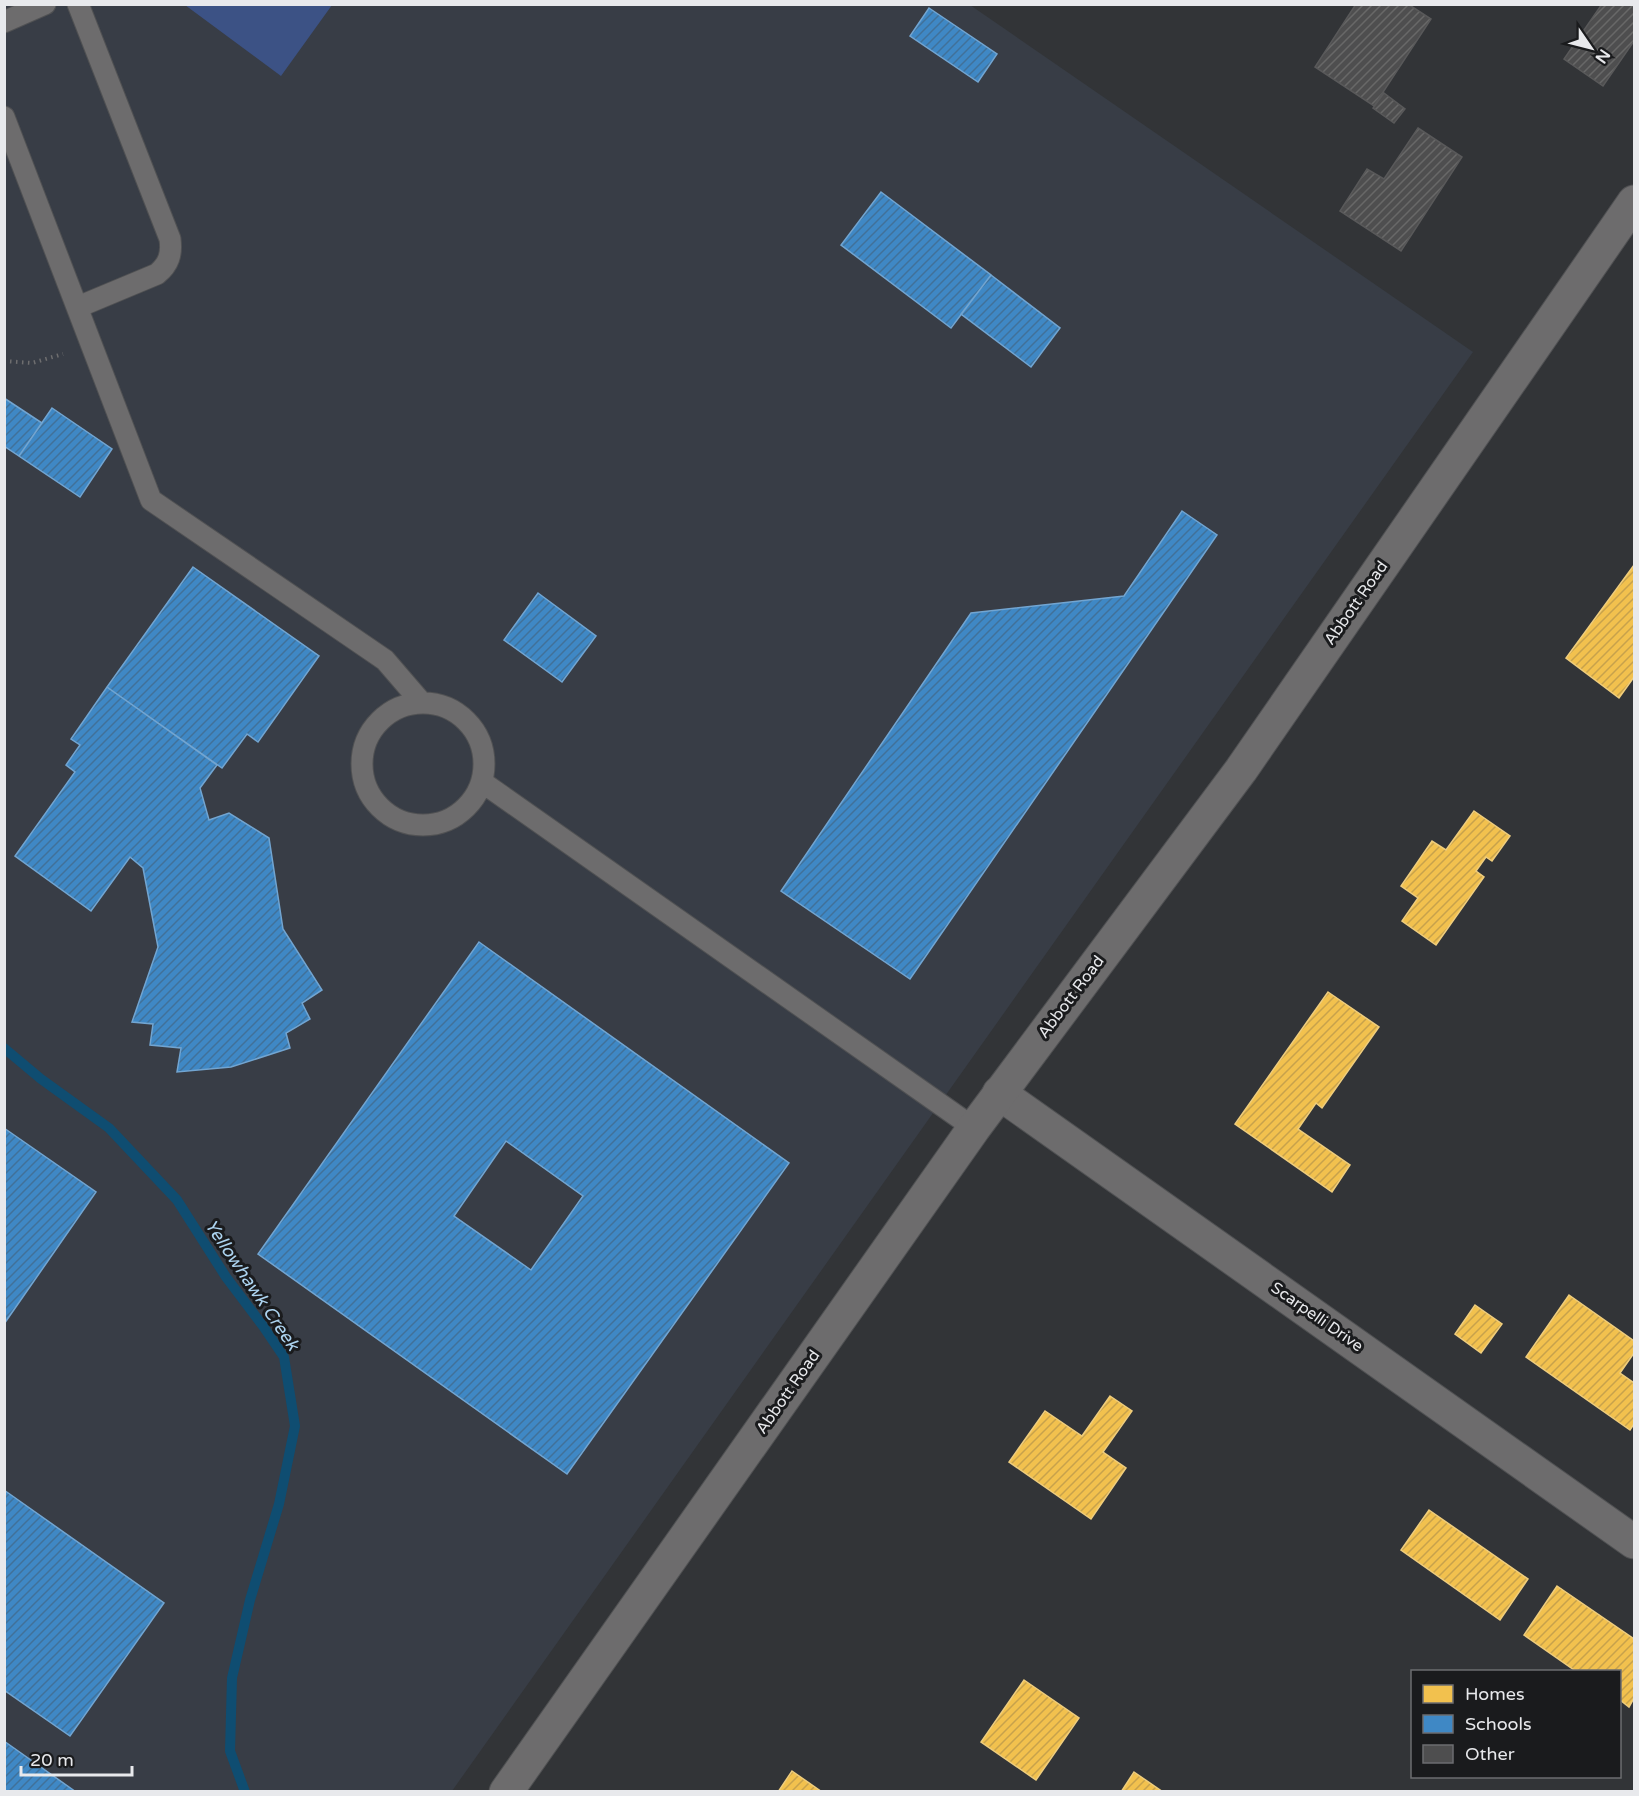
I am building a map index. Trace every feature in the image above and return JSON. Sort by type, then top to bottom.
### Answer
[{"type":"street","name":"Abbott Road","points":[[506,1791],[999,1093],[1241,770],[1635,202]]},
{"type":"street","name":"Scarpelli Drive","points":[[999,1093],[1635,1542]]},
{"type":"lane","points":[[4,22],[45,4]]},
{"type":"lane","points":[[78,4],[170,239],[171,250],[164,268],[157,274],[78,307]]},
{"type":"lane","points":[[4,117],[151,500],[385,660],[422,703]]},
{"type":"lane","points":[[422,703],[442,706],[459,714],[472,728],[481,745],[484,764],[482,782],[473,800],[459,813],[442,822],[424,825],[404,823],[388,814],[374,801],[365,784],[362,765],[365,746],[373,729],[387,715],[404,706],[422,703]]},
{"type":"lane","points":[[482,782],[974,1128]]},
{"type":"path","points":[[4,361],[32,363],[92,345]]},
{"type":"shaded area","points":[[332,4],[281,76],[185,5]]},
{"type":"shaded area","points":[[5,5],[970,5],[1473,352],[452,1791],[5,1792]]},
{"type":"building: Homes","points":[[1634,565],[1634,677],[1619,698],[1566,658]]},
{"type":"building: Homes","points":[[1474,811],[1510,836],[1492,861],[1486,857],[1476,871],[1484,877],[1436,945],[1402,921],[1418,898],[1401,886],[1432,841],[1446,850]]},
{"type":"building: Homes","points":[[1328,992],[1379,1027],[1322,1108],[1316,1103],[1298,1129],[1350,1165],[1332,1192],[1235,1124]]},
{"type":"building: Homes","points":[[1569,1295],[1634,1341],[1634,1353],[1620,1373],[1634,1383],[1634,1424],[1630,1430],[1526,1357]]},
{"type":"building: Homes","points":[[1475,1305],[1502,1324],[1481,1353],[1455,1334]]},
{"type":"building: Homes","points":[[1110,1396],[1132,1411],[1103,1452],[1126,1468],[1091,1519],[1009,1462],[1045,1411],[1082,1436]]},
{"type":"building: Homes","points":[[1429,1510],[1528,1579],[1500,1620],[1401,1550]]},
{"type":"building: Homes","points":[[1557,1586],[1634,1639],[1634,1698],[1629,1707],[1621,1701],[1621,1670],[1574,1670],[1524,1635]]},
{"type":"building: Homes","points":[[1024,1680],[1079,1718],[1036,1780],[981,1742]]},
{"type":"building: Homes","points":[[792,1771],[822,1792],[778,1792]]},
{"type":"building: Homes","points":[[1134,1772],[1163,1792],[1121,1792]]},
{"type":"building: Schools","points":[[929,8],[997,54],[978,82],[910,36]]},
{"type":"building: Schools","points":[[881,192],[991,275],[951,328],[841,245]]},
{"type":"building: Schools","points":[[991,275],[1060,328],[1031,367],[961,314]]},
{"type":"building: Schools","points":[[4,398],[42,423],[19,456],[4,446]]},
{"type":"building: Schools","points":[[52,408],[112,449],[80,497],[19,456]]},
{"type":"building: Schools","points":[[1182,511],[1217,535],[910,979],[781,891],[971,613],[1124,596]]},
{"type":"building: Schools","points":[[193,567],[319,656],[258,742],[247,734],[222,768],[107,687]]},
{"type":"building: Schools","points":[[538,593],[596,636],[562,682],[504,640]]},
{"type":"building: Schools","points":[[107,687],[217,765],[200,788],[209,820],[229,813],[269,838],[283,929],[322,990],[302,1003],[310,1019],[286,1033],[290,1048],[231,1067],[177,1072],[181,1048],[150,1045],[153,1024],[132,1022],[158,947],[143,868],[130,857],[91,911],[15,856],[75,772],[66,765],[80,745],[71,739]]},
{"type":"building: Schools","points":[[479,942],[789,1163],[567,1474],[258,1254]],"holes":[[[506,1141],[583,1196],[531,1270],[454,1216]]]},
{"type":"building: Schools","points":[[4,1128],[96,1192],[4,1324]]},
{"type":"building: Schools","points":[[4,1490],[164,1603],[70,1736],[4,1690]]},
{"type":"building: Schools","points":[[4,1741],[76,1792],[4,1792]]},
{"type":"building: Other","points":[[1356,4],[1408,4],[1431,19],[1374,106],[1315,67]]},
{"type":"building: Other","points":[[1602,4],[1634,4],[1634,41],[1603,86],[1564,59]]},
{"type":"building: Other","points":[[1384,93],[1405,109],[1394,123],[1373,108]]},
{"type":"building: Other","points":[[1418,128],[1462,157],[1401,251],[1340,211],[1367,169],[1384,179]]},
{"type":"waterway","name":"Yellowhawk Creek","points":[[4,1048],[41,1079],[109,1128],[177,1200],[226,1277],[284,1357],[295,1426],[279,1504],[250,1600],[232,1678],[230,1751],[245,1792]]}]
